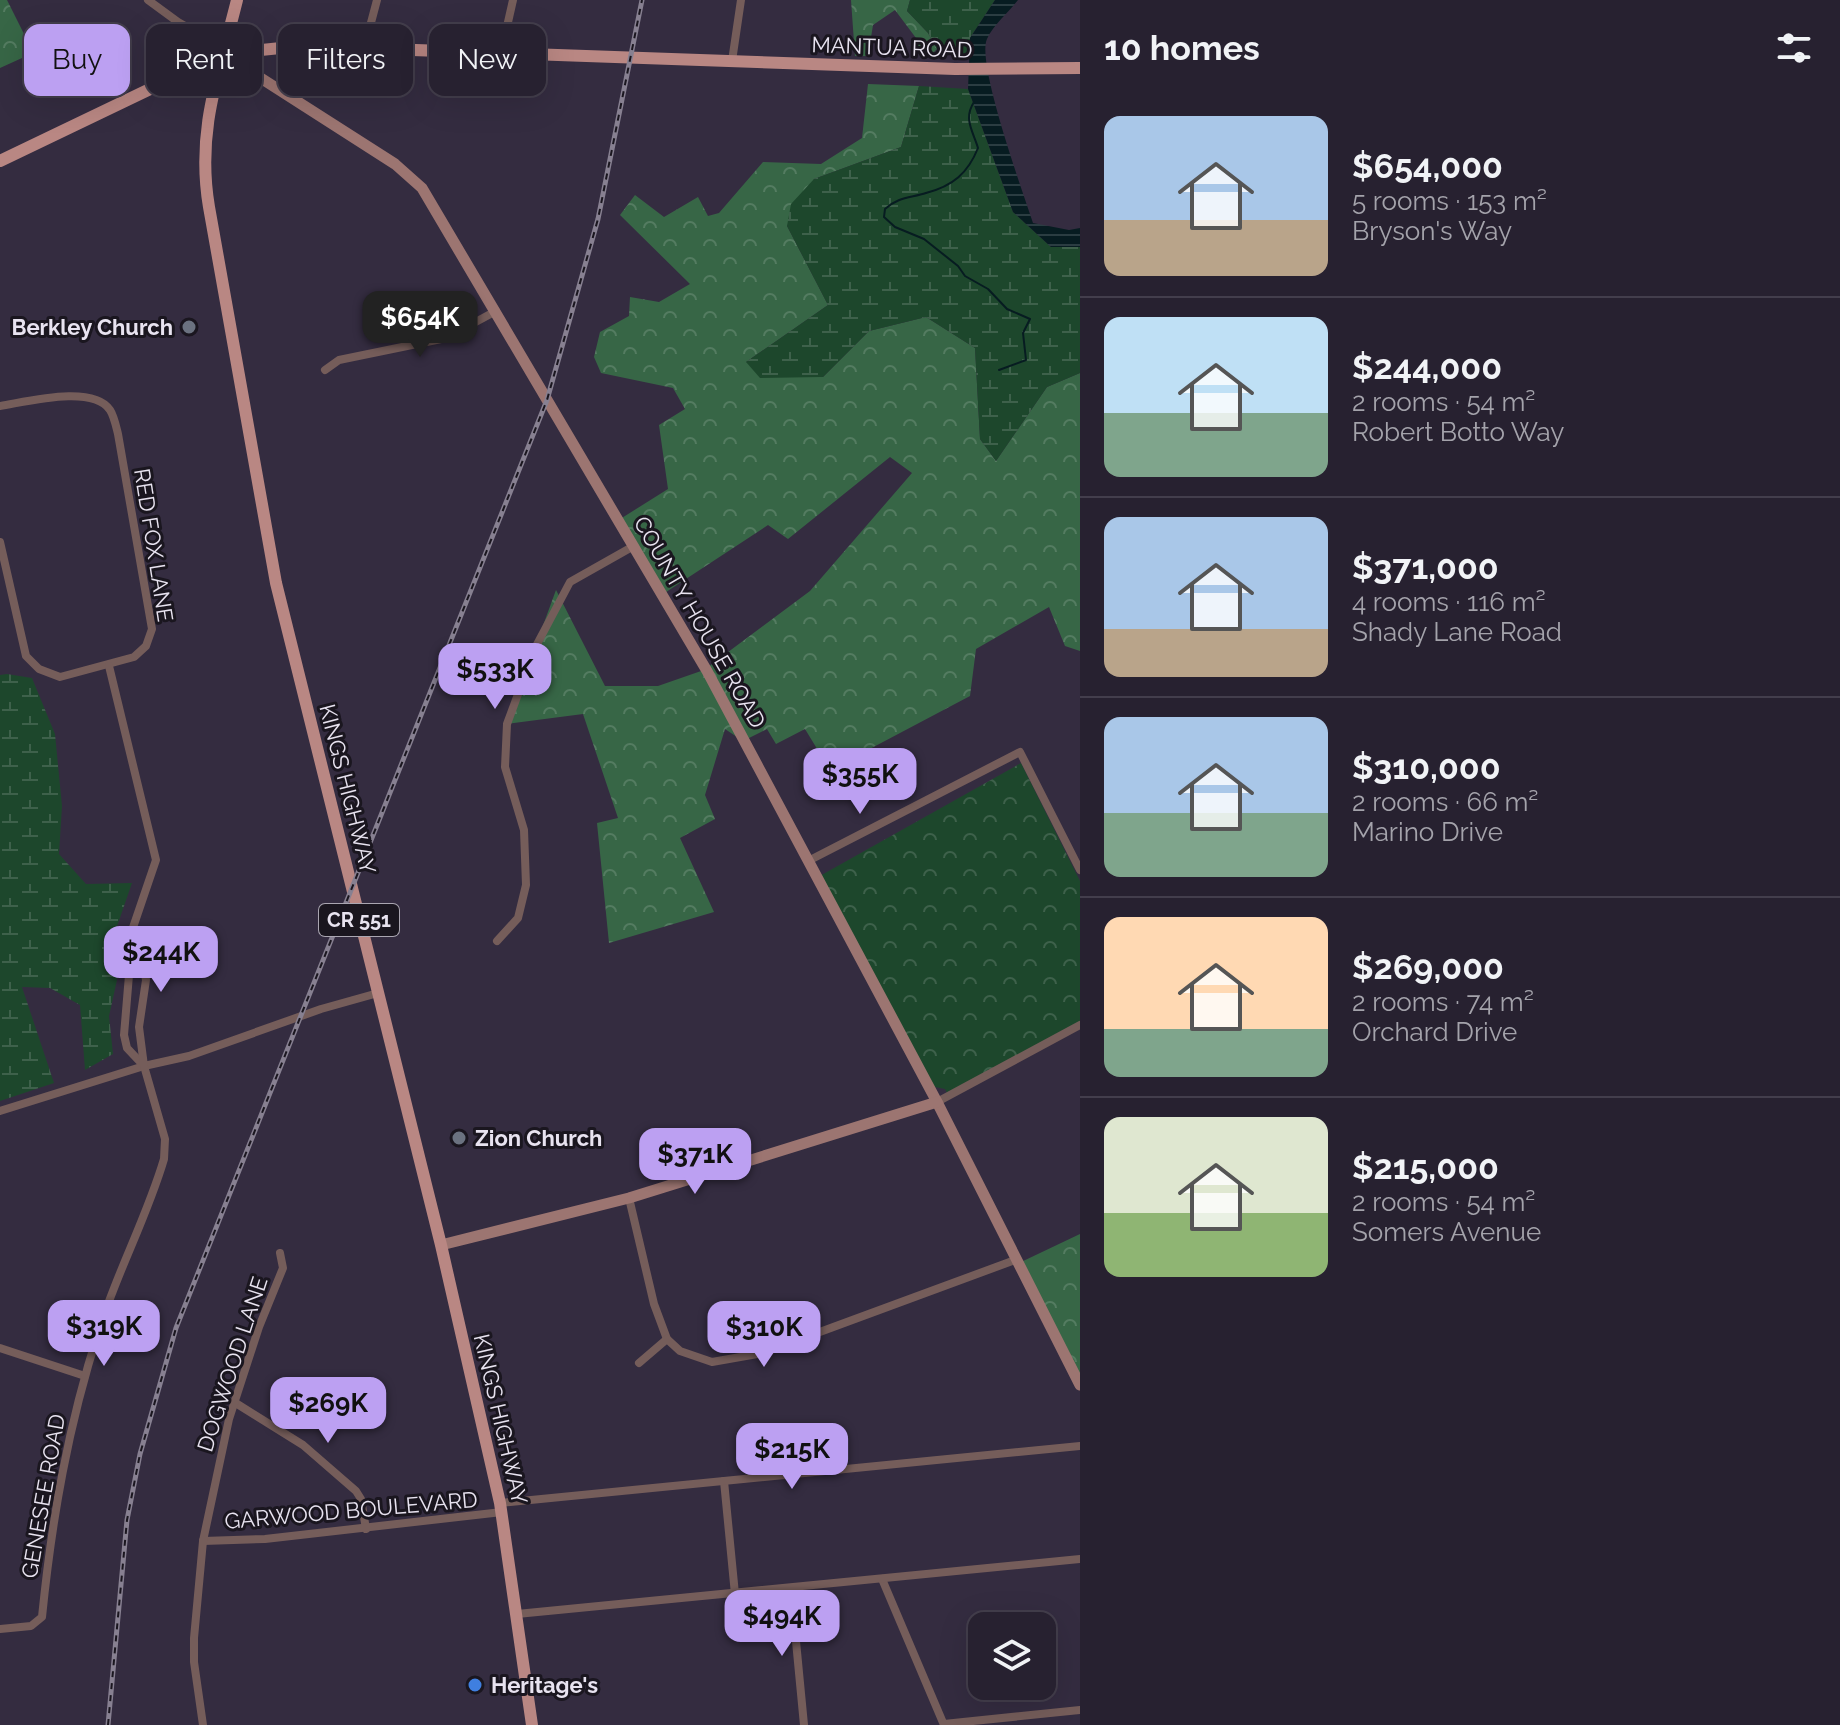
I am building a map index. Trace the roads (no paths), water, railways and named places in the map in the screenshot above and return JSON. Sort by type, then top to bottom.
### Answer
[{"type":"main road","name":"KINGS HIGHWAY","points":[[231,24],[237,0]]},
{"type":"main road","name":"MANTUA ROAD","points":[[546,55],[955,69],[1080,68]]},
{"type":"main road","name":"MANTUA ROAD","points":[[0,161],[146,91]]},
{"type":"main road","name":"KINGS HIGHWAY","points":[[214,96],[205,137],[203,166],[276,583],[441,1245],[501,1508],[532,1725]]},
{"type":"street","points":[[148,0],[182,24]]},
{"type":"street","points":[[371,24],[377,0]]},
{"type":"street","points":[[508,24],[513,0]]},
{"type":"street","points":[[732,61],[741,0]]},
{"type":"street","name":"COUNTY HOUSE ROAD","points":[[262,79],[410,175],[443,221],[707,671],[937,1102],[1080,1385]]},
{"type":"street","points":[[325,370],[339,360],[446,338],[496,311]]},
{"type":"street","name":"RED FOX LANE","points":[[0,406],[82,395],[98,400],[111,411],[118,434],[152,629],[146,646],[134,657],[109,666],[60,677],[46,673],[26,656],[0,542]]},
{"type":"street","points":[[497,941],[518,918],[526,885],[524,830],[505,767],[507,724],[535,648],[570,582],[632,547]]},
{"type":"street","points":[[109,666],[156,860],[126,948],[129,975],[124,1035],[127,1048],[144,1066]]},
{"type":"street","points":[[810,860],[1020,752],[1080,870]]},
{"type":"street","points":[[134,931],[146,980],[139,1027],[144,1066]]},
{"type":"street","points":[[0,1111],[144,1066],[189,1056],[321,1009],[378,993]]},
{"type":"street","points":[[441,1245],[629,1198],[937,1102],[1080,1025]]},
{"type":"street","name":"GENESEE ROAD","points":[[0,1629],[31,1626],[42,1617],[61,1471],[85,1376],[100,1327],[164,1159],[165,1139],[144,1066]]},
{"type":"street","points":[[629,1198],[654,1304],[667,1339],[680,1351],[700,1360],[724,1362],[750,1356],[1015,1260]]},
{"type":"street","name":"DOGWOOD LANE","points":[[203,1725],[194,1662],[203,1541],[217,1467],[234,1402],[283,1268],[280,1253]]},
{"type":"street","points":[[639,1363],[667,1339]]},
{"type":"street","points":[[0,1348],[85,1376]]},
{"type":"street","points":[[234,1402],[303,1445],[356,1491],[361,1499],[366,1529]]},
{"type":"street","name":"GARWOOD BOULEVARD","points":[[203,1541],[265,1539],[366,1529],[501,1508],[724,1481],[1080,1446]]},
{"type":"street","points":[[724,1481],[735,1594]]},
{"type":"street","points":[[517,1614],[1080,1559]]},
{"type":"street","points":[[882,1579],[944,1725],[1080,1710]]},
{"type":"street","points":[[791,1589],[804,1725]]},
{"type":"waterway","points":[[974,102],[969,120],[978,148],[969,165],[944,187],[895,202],[885,209],[884,217],[895,227],[924,239],[958,266],[965,276],[988,289],[1007,309],[1030,319],[1023,333],[1026,360],[999,370]]},
{"type":"railway","points":[[108,1725],[127,1520],[140,1454],[176,1328],[547,400],[598,219],[642,0]]},
{"type":"place","name":"Berkley Church","points":[[189,327]]},
{"type":"place","name":"Zion Church","points":[[459,1138]]},
{"type":"place","name":"Heritage's","points":[[475,1685]]}]
